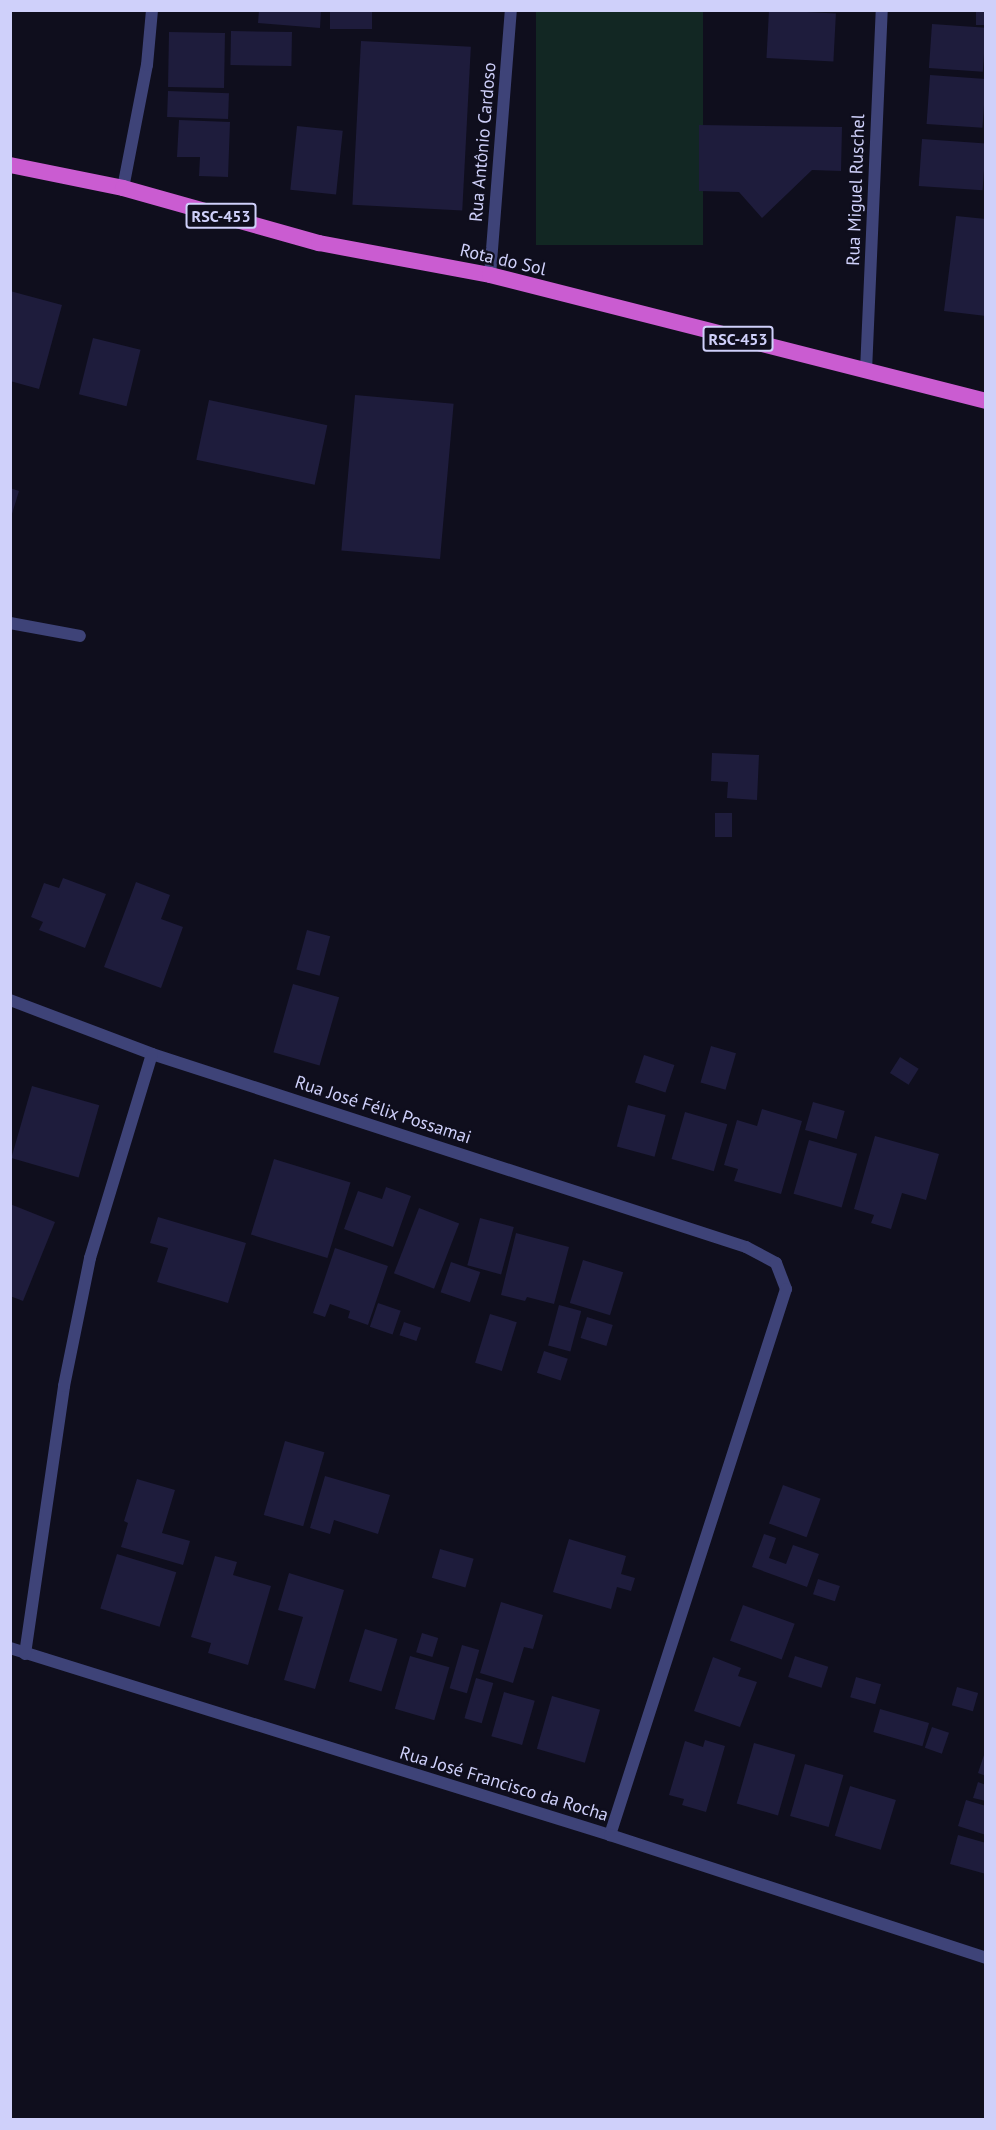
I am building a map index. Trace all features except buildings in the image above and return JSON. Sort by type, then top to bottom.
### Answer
[{"type":"highway","name":"Rota do Sol","points":[[10,165],[123,188],[319,243],[490,275],[986,401]]},
{"type":"street","points":[[123,188],[147,65],[152,10]]},
{"type":"street","name":"Rua Antônio Cardoso","points":[[490,275],[511,10]]},
{"type":"street","name":"Rua Miguel Ruschel","points":[[866,371],[882,10]]},
{"type":"street","points":[[10,623],[81,636]]},
{"type":"street","name":"Rua José Félix Possamai","points":[[10,1000],[152,1054],[747,1247],[776,1263],[786,1289],[609,1835]]},
{"type":"street","points":[[26,1654],[64,1386],[90,1258],[152,1054]]},
{"type":"street","name":"Rua José Francisco da Rocha","points":[[10,1648],[609,1835],[986,1958]]},
{"type":"green space","points":[[536,11],[703,11],[703,245],[536,245]]}]
